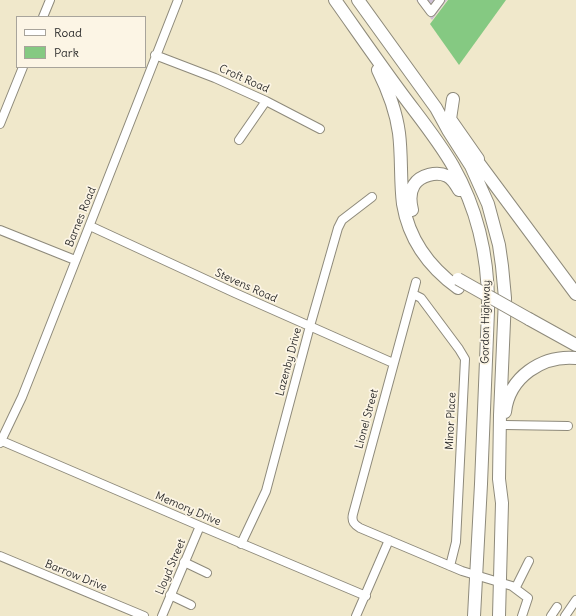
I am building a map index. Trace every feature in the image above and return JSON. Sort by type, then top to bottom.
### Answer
[{"type":"highway","points":[[329,0],[375,65],[390,96],[399,138],[403,203],[410,229],[420,251],[430,264],[444,277],[529,323],[576,353]]},
{"type":"highway","name":"Gordon Highway","points":[[335,0],[434,137],[452,165],[463,185],[471,205],[484,254],[488,289],[488,311],[474,616]]},
{"type":"highway","name":"Gordon Highway","points":[[358,0],[436,108],[471,166],[480,185],[494,224],[502,266],[505,298],[500,415],[499,471],[502,503],[499,616]]},
{"type":"highway","points":[[424,91],[438,102],[453,99],[450,119],[475,153],[483,169]]},
{"type":"highway","points":[[436,108],[454,129],[576,294]]},
{"type":"highway","points":[[458,284],[435,258],[420,232],[413,215],[411,204],[412,190],[416,182],[422,177],[436,173],[447,176],[451,179],[459,190],[484,254]]},
{"type":"highway","points":[[529,323],[576,344]]},
{"type":"highway","points":[[502,503],[504,425],[506,407],[512,389],[526,372],[546,361],[562,358],[576,358]]},
{"type":"street","points":[[43,16],[50,0]]},
{"type":"street","name":"Barnes Road","points":[[1,442],[25,390],[178,0]]},
{"type":"street","points":[[422,0],[431,12],[439,0]]},
{"type":"street","name":"Croft Road","points":[[156,55],[215,78],[266,101],[320,129]]},
{"type":"street","points":[[0,124],[23,68]]},
{"type":"street","points":[[239,140],[266,101]]},
{"type":"street","name":"Lazenby Drive","points":[[241,544],[266,492],[310,326],[338,228],[342,220],[372,197]]},
{"type":"street","name":"Stevens Road","points":[[90,226],[235,294],[393,363]]},
{"type":"street","points":[[0,230],[75,260]]},
{"type":"street","name":"Lionel Street","points":[[416,282],[352,517],[353,523],[450,566],[476,576],[516,588]]},
{"type":"street","name":"Minor Place","points":[[413,294],[422,298],[459,349],[464,359],[465,366],[456,542],[450,566]]},
{"type":"street","points":[[504,425],[568,426]]},
{"type":"street","name":"Memory Drive","points":[[1,442],[366,596]]},
{"type":"street","name":"Lloyd Street","points":[[162,616],[200,526]]},
{"type":"street","points":[[356,616],[366,596],[389,540]]},
{"type":"street","name":"Barrow Drive","points":[[0,556],[144,616]]},
{"type":"street","points":[[522,616],[528,598],[516,588],[529,561]]},
{"type":"street","points":[[184,562],[207,573]]},
{"type":"street","points":[[170,596],[191,605]]},
{"type":"street","points":[[565,616],[576,600]]},
{"type":"street","points":[[550,616],[557,607]]},
{"type":"shaded area","points":[[416,0],[447,0],[432,20]]},
{"type":"green space","points":[[448,0],[506,0],[459,65],[430,24]]}]
